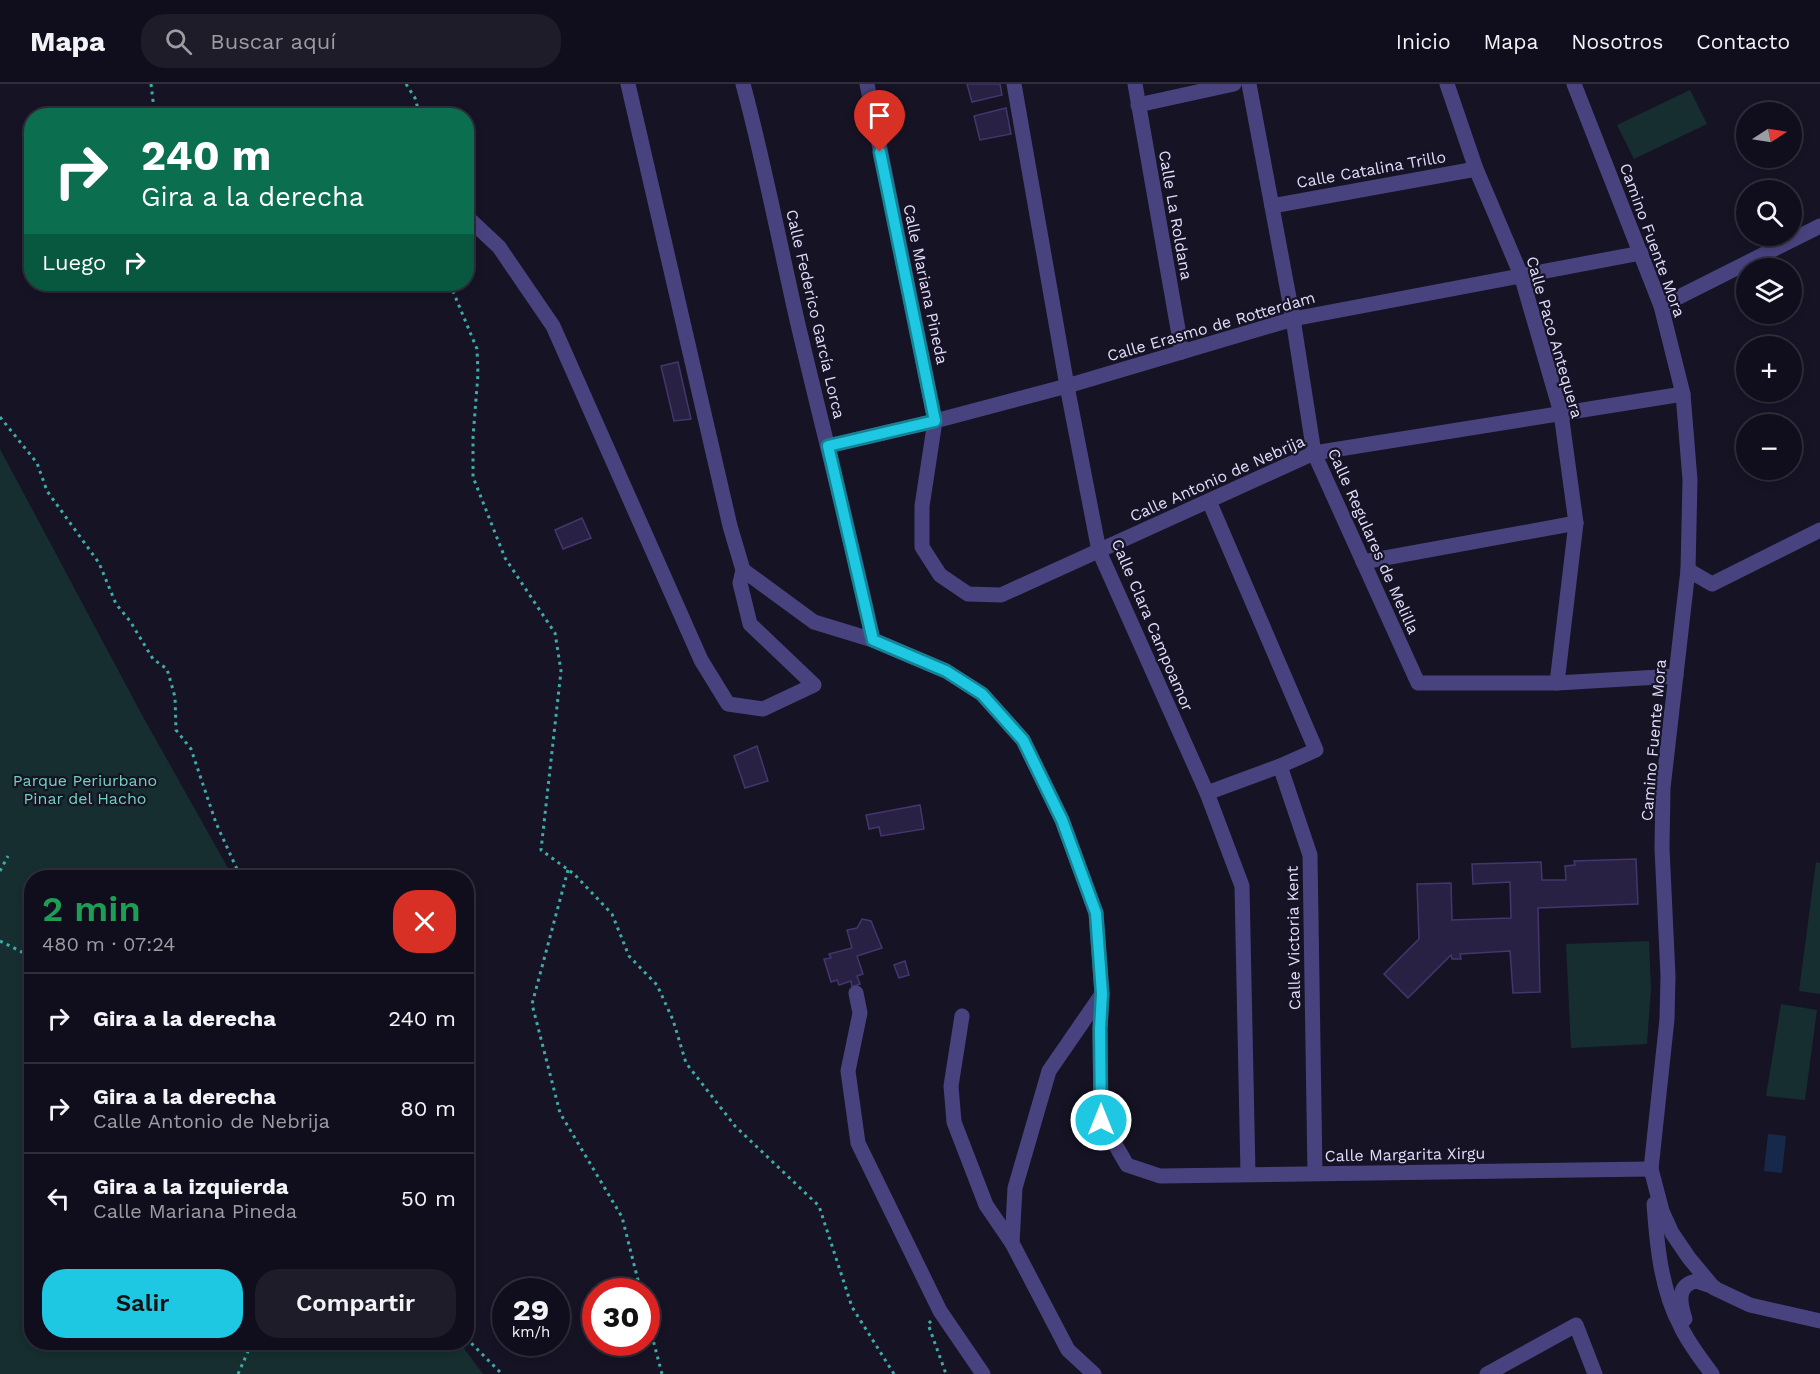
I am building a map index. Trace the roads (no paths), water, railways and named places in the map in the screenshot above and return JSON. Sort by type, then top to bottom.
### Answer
[{"type":"street","points":[[474,224],[499,247],[553,326],[701,660],[728,704],[762,709],[814,685],[750,624],[740,582],[743,570],[730,526],[628,84]]},
{"type":"street","name":"Calle Federico García Lorca","points":[[743,84],[762,155],[797,319],[873,640]]},
{"type":"street","name":"Calle Mariana Pineda","points":[[867,84],[935,421]]},
{"type":"street","name":"Calle Clara Campoamor","points":[[1014,84],[1067,387],[1099,551],[1207,793],[1242,886],[1248,1174]]},
{"type":"street","name":"Calle La Roldana","points":[[1135,84],[1182,352]]},
{"type":"street","points":[[1138,105],[1234,84]]},
{"type":"street","name":"Calle Regulares de Melilla","points":[[1250,84],[1293,318],[1314,453],[1418,683],[1557,683],[1676,676]]},
{"type":"street","name":"Calle Paco Antequera","points":[[1447,84],[1476,169],[1521,275],[1562,413],[1576,523],[1557,683]]},
{"type":"street","name":"Camino Fuente Mora","points":[[1574,84],[1661,306],[1683,394],[1690,480],[1688,570],[1663,788],[1662,848],[1668,976],[1667,1019],[1651,1169],[1667,1225],[1682,1249],[1714,1288],[1750,1305],[1820,1321]]},
{"type":"street","name":"Calle Catalina Trillo","points":[[1272,206],[1476,169]]},
{"type":"street","points":[[1661,306],[1818,233]]},
{"type":"street","name":"Calle Erasmo de Rotterdam","points":[[935,421],[1067,387],[1293,318],[1641,253]]},
{"type":"street","name":"Calle Antonio de Nebrija","points":[[935,421],[922,506],[922,547],[940,575],[968,594],[1001,595],[1314,453],[1683,394]]},
{"type":"street","points":[[828,446],[935,421]]},
{"type":"street","points":[[1207,793],[1316,750],[1209,501]]},
{"type":"street","points":[[1363,562],[1576,523]]},
{"type":"street","points":[[1688,570],[1712,584],[1820,530]]},
{"type":"street","points":[[743,570],[814,622],[873,640],[946,671],[982,694],[1023,740],[1062,820],[1096,913],[1102,994],[1049,1071],[1015,1188],[1012,1243]]},
{"type":"street","name":"Calle Victoria Kent","points":[[1280,766],[1310,855],[1315,1173]]},
{"type":"street","points":[[856,993],[860,1013],[848,1071],[858,1143],[940,1311],[983,1374]]},
{"type":"street","name":"Calle Margarita Xirgu","points":[[1102,994],[1101,1120],[1127,1165],[1160,1176],[1651,1169]]},
{"type":"street","points":[[962,1016],[951,1086],[954,1122],[986,1205],[1012,1243],[1068,1350],[1094,1374]]},
{"type":"street","points":[[1651,1169],[1656,1232],[1669,1300],[1681,1328],[1712,1374]]},
{"type":"street","points":[[1682,1249],[1690,1269],[1681,1294],[1681,1304],[1697,1353]]},
{"type":"street","points":[[1686,1285],[1696,1281],[1714,1288]]},
{"type":"street","points":[[1487,1374],[1576,1325],[1595,1374]]},
{"type":"water","points":[[1768,1134],[1786,1136],[1782,1173],[1764,1171]]},
{"type":"park label","name":"Parque Periurbano Pinar del Hacho","points":[[85,789]]}]
